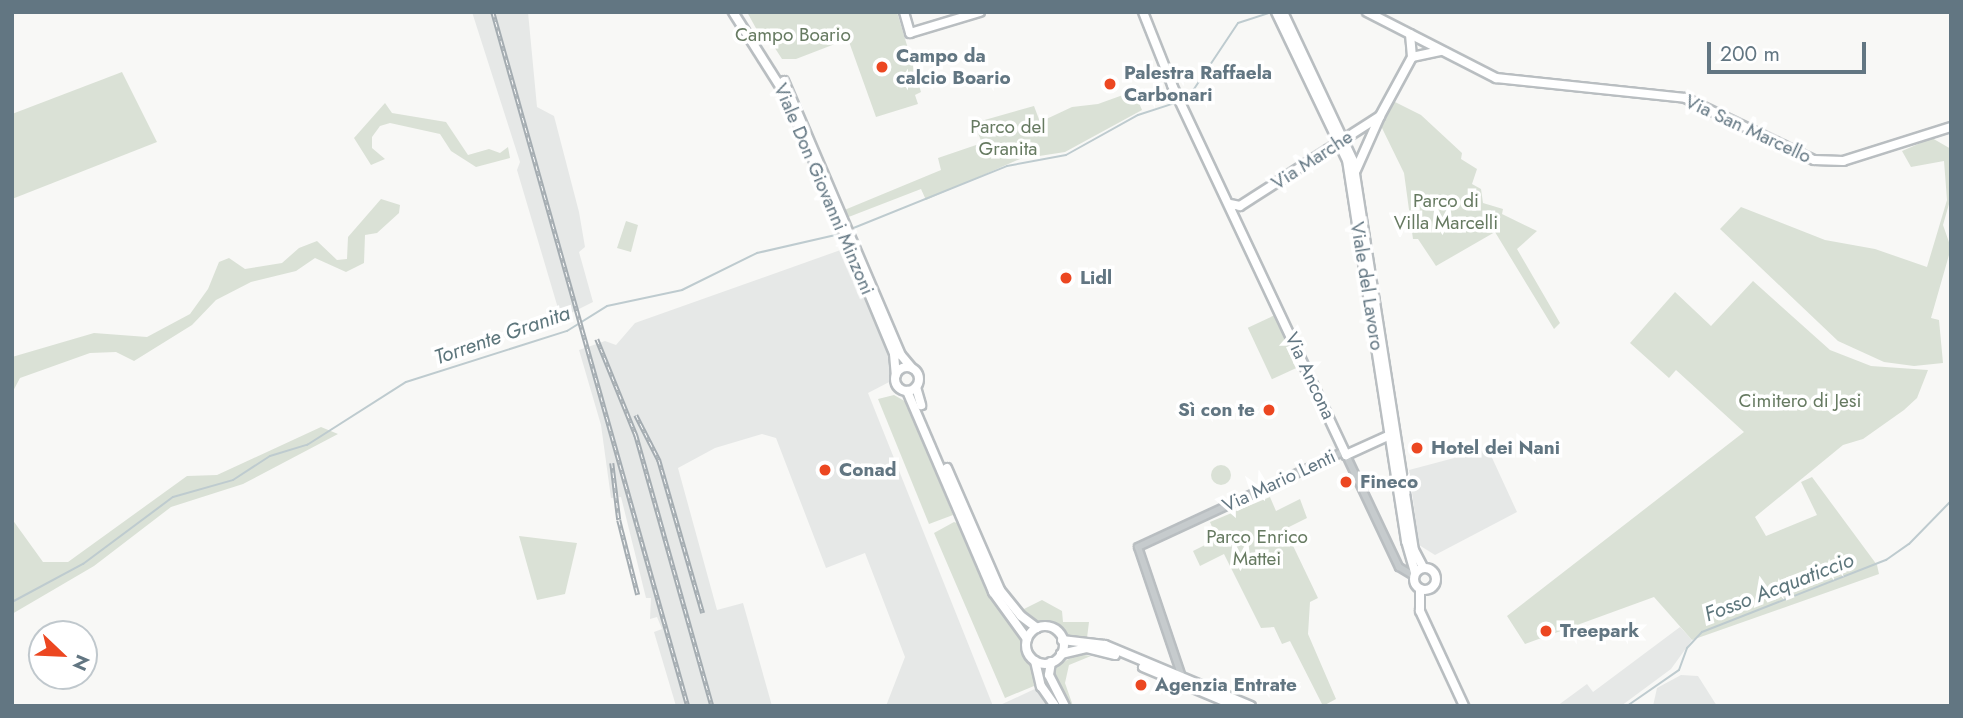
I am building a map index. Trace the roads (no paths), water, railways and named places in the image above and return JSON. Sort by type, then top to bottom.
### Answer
[{"type":"main road","name":"Viale Don Giovanni Minzoni","points":[[733,12],[788,99],[841,220]]},
{"type":"main road","name":"Viale Don Giovanni Minzoni","points":[[742,12],[793,96],[894,354],[897,385],[907,391],[993,592],[1027,639],[1027,651],[1035,661],[1041,686],[1055,706]]},
{"type":"main road","points":[[904,12],[910,33],[981,12]]},
{"type":"main road","name":"Via Ancona","points":[[1143,12],[1172,85],[1345,453]]},
{"type":"main road","name":"Viale del Lavoro","points":[[1276,12],[1288,30],[1356,170],[1418,572]]},
{"type":"main road","name":"Viale del Lavoro","points":[[1283,12],[1288,30]]},
{"type":"main road","name":"Via San Marcello","points":[[1367,12],[1496,78],[1685,98],[1814,160],[1843,161],[1951,127]]},
{"type":"main road","points":[[1410,34],[1416,55],[1444,52]]},
{"type":"main road","name":"Via Marche","points":[[1356,170],[1380,116],[1424,41]]},
{"type":"main road","name":"Via Marche","points":[[1230,204],[1244,203],[1380,116]]},
{"type":"main road","name":"Viale del Lavoro","points":[[1341,141],[1348,167],[1406,541],[1424,589],[1436,576],[1418,572]]},
{"type":"main road","points":[[1241,228],[1244,203]]},
{"type":"main road","name":"Viale Don Giovanni Minzoni","points":[[849,240],[901,355],[919,377],[916,387],[1000,590],[1021,616],[1037,628],[1055,629],[1062,640],[1105,645],[1251,706]]},
{"type":"main road","points":[[896,375],[901,369],[912,368]]},
{"type":"main road","points":[[907,391],[916,387]]},
{"type":"main road","name":"Via Mario Lenti","points":[[1345,453],[1390,435]]},
{"type":"main road","points":[[1424,589],[1420,611],[1464,706]]},
{"type":"main road","points":[[1027,639],[1037,628]]},
{"type":"main road","points":[[1061,654],[1062,640]]},
{"type":"main road","points":[[1035,661],[1051,662],[1075,648],[1107,652],[1236,706]]},
{"type":"main road","points":[[1051,662],[1049,676],[1065,706]]},
{"type":"street","name":"Via Ancona","points":[[1345,453],[1399,567],[1418,572]]},
{"type":"street","name":"Via Mario Lenti","points":[[1182,678],[1138,547],[1345,453]]},
{"type":"street","points":[[1390,548],[1406,541]]},
{"type":"waterway","name":"Torrente Granita","points":[[1181,100],[1194,89],[1238,23],[1272,12]]},
{"type":"waterway","name":"Torrente Granita","points":[[851,229],[1007,166],[1066,155],[1138,115],[1176,103]]},
{"type":"waterway","name":"Torrente Granita","points":[[12,602],[83,564],[173,497],[233,480],[270,456],[307,445],[406,382],[567,331],[607,306],[682,290],[757,253],[840,234]]},
{"type":"waterway","name":"Fosso Acquaticcio","points":[[1627,706],[1679,670],[1687,648],[1702,632],[1886,560],[1909,544],[1951,501]]},
{"type":"railway","points":[[493,12],[688,706]]},
{"type":"railway","points":[[597,339],[636,435],[712,706]]},
{"type":"railway","points":[[636,415],[659,460],[703,613]]},
{"type":"railway","points":[[612,463],[619,520],[638,595]]},
{"type":"place","name":"Campo da calcio Boario","points":[[882,67]]},
{"type":"place","name":"Palestra Raffaela Carbonari","points":[[1110,84]]},
{"type":"place","name":"Lidl","points":[[1066,278]]},
{"type":"place","name":"Sì con te","points":[[1269,410]]},
{"type":"place","name":"Hotel dei Nani","points":[[1417,448]]},
{"type":"place","name":"Conad","points":[[825,470]]},
{"type":"place","name":"Fineco","points":[[1346,482]]},
{"type":"place","name":"Treepark","points":[[1546,631]]},
{"type":"place","name":"Agenzia Entrate","points":[[1141,685]]},
{"type":"park label","name":"Campo Boario","points":[[793,35]]},
{"type":"park label","name":"Parco del Granita","points":[[1008,138]]},
{"type":"park label","name":"Parco di Villa Marcelli","points":[[1446,212]]},
{"type":"park label","name":"Cimitero di Jesi","points":[[1800,401]]},
{"type":"park label","name":"Parco Enrico Mattei","points":[[1257,548]]}]
